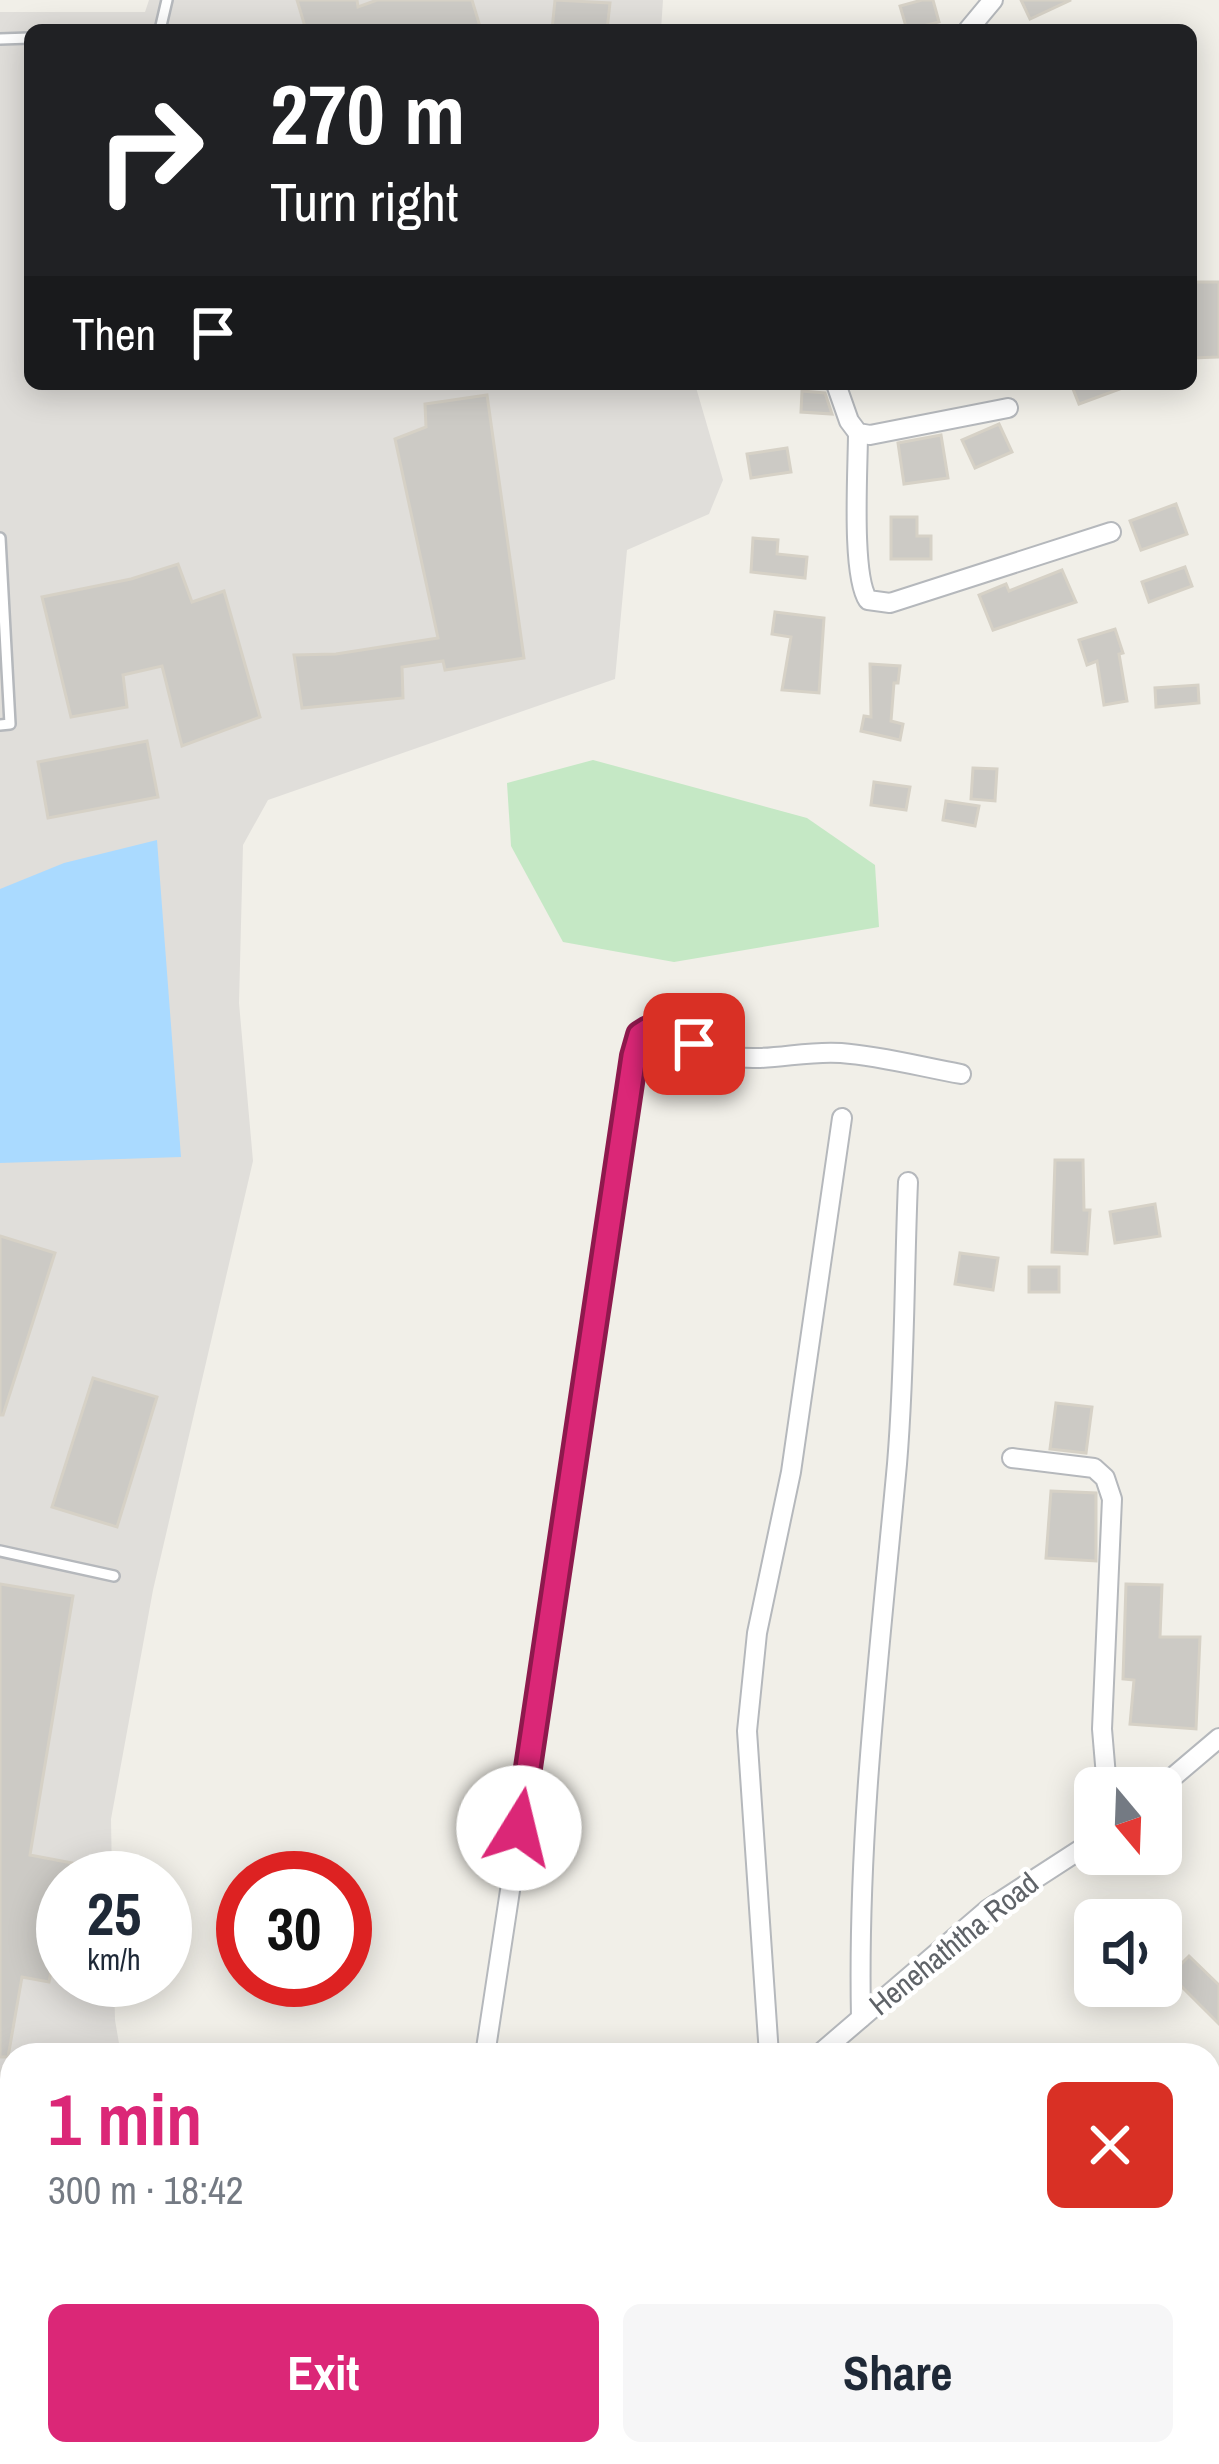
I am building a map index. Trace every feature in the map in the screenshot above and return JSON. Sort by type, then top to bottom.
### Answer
[{"type":"street","points":[[973,24],[993,0]]},
{"type":"street","points":[[838,390],[858,433],[860,567],[862,593],[868,601],[890,603],[1111,532]]},
{"type":"street","points":[[858,433],[1008,408]]},
{"type":"street","points":[[487,2043],[640,1035],[648,1030],[667,1034],[750,1059],[844,1053],[961,1074]]},
{"type":"street","points":[[768,2043],[748,1688],[791,1472],[842,1118]]},
{"type":"street","points":[[861,2018],[859,1931],[866,1801],[876,1651],[897,1460],[908,1182]]},
{"type":"street","points":[[1012,1458],[1094,1468],[1105,1478],[1112,1499],[1102,1729],[1105,1767]]},
{"type":"street","points":[[1182,1769],[1219,1738]]},
{"type":"street","name":"Henehaththa Road","points":[[832,2043],[987,1910],[1074,1854]]},
{"type":"lane","points":[[0,538],[10,724],[0,725]]},
{"type":"lane","points":[[0,1551],[114,1576]]},
{"type":"shaded area","points":[[149,0],[663,0],[661,24],[24,24],[24,390],[697,390],[723,480],[709,514],[627,550],[615,679],[268,800],[243,845],[239,1003],[253,1161],[153,1590],[111,1819],[112,1851],[36,1851],[36,2007],[115,2007],[119,2043],[0,2043],[0,12],[145,12]]},
{"type":"green space","points":[[593,760],[807,818],[875,865],[879,927],[674,962],[563,942],[511,846],[507,783]]},
{"type":"water","points":[[157,840],[181,1157],[0,1163],[0,889],[64,863]]},
{"type":"building","points":[[297,0],[357,0],[358,7],[377,0],[472,0],[479,24],[304,24]]},
{"type":"building","points":[[555,0],[610,3],[608,24],[553,24]]},
{"type":"building","points":[[933,0],[939,22],[905,24],[900,6]]},
{"type":"building","points":[[1021,0],[1071,0],[1030,19]]},
{"type":"building","points":[[1197,282],[1219,282],[1219,357],[1197,358]]},
{"type":"building","points":[[1073,390],[1117,390],[1079,404]]},
{"type":"building","points":[[802,391],[825,393],[832,414],[801,412]]},
{"type":"building","points":[[487,395],[524,658],[445,670],[443,661],[402,667],[403,698],[302,708],[294,655],[336,654],[438,638],[395,439],[426,427],[425,404]]},
{"type":"building","points":[[999,424],[1012,452],[975,468],[962,440]]},
{"type":"building","points":[[941,435],[948,478],[904,484],[898,443]]},
{"type":"building","points":[[787,448],[791,472],[751,478],[747,454]]},
{"type":"building","points":[[1176,504],[1187,534],[1141,550],[1130,521]]},
{"type":"building","points":[[891,517],[917,517],[917,536],[931,536],[931,559],[891,559]]},
{"type":"building","points":[[753,538],[778,540],[777,554],[807,557],[805,578],[751,572]]},
{"type":"building","points":[[178,564],[192,602],[224,591],[260,717],[182,746],[162,666],[123,675],[127,707],[71,717],[42,597]]},
{"type":"building","points":[[1185,567],[1192,586],[1149,602],[1142,582]]},
{"type":"building","points":[[1062,570],[1076,602],[993,630],[979,595],[1006,584],[1009,591]]},
{"type":"building","points":[[775,612],[824,618],[819,693],[782,690],[791,637],[772,634]]},
{"type":"building","points":[[1115,629],[1123,653],[1119,654],[1127,701],[1104,705],[1097,661],[1087,665],[1079,640]]},
{"type":"building","points":[[870,664],[900,666],[891,721],[903,724],[900,740],[861,731],[864,716],[871,717]]},
{"type":"building","points":[[1198,685],[1199,703],[1156,707],[1155,688]]},
{"type":"building","points":[[147,741],[158,797],[48,818],[38,762]]},
{"type":"building","points":[[973,768],[997,769],[995,801],[971,799]]},
{"type":"building","points":[[874,782],[910,787],[906,810],[871,805]]},
{"type":"building","points":[[946,801],[979,806],[975,826],[943,820]]},
{"type":"building","points":[[1055,1160],[1083,1160],[1084,1210],[1090,1210],[1087,1254],[1052,1252]]},
{"type":"building","points":[[1155,1204],[1160,1236],[1115,1243],[1110,1212]]},
{"type":"building","points":[[0,1236],[55,1253],[3,1415],[0,1415]]},
{"type":"building","points":[[960,1253],[998,1258],[993,1290],[955,1284]]},
{"type":"building","points":[[1029,1267],[1059,1267],[1059,1292],[1029,1292]]},
{"type":"building","points":[[93,1378],[157,1397],[117,1527],[52,1507]]},
{"type":"building","points":[[1056,1403],[1092,1407],[1086,1453],[1050,1449]]},
{"type":"building","points":[[1051,1491],[1096,1493],[1096,1561],[1046,1558]]},
{"type":"building","points":[[0,1584],[73,1596],[30,1855],[36,1856],[36,1980],[22,1977],[10,2043],[0,2043]]},
{"type":"building","points":[[1126,1584],[1162,1585],[1160,1637],[1200,1637],[1196,1729],[1130,1724],[1134,1680],[1123,1679]]},
{"type":"building","points":[[1189,1956],[1219,1985],[1219,2024],[1182,1987],[1182,1963]]},
{"type":"route","points":[[519,1828],[634,1056],[640,1035],[648,1030],[694,1044]]}]
